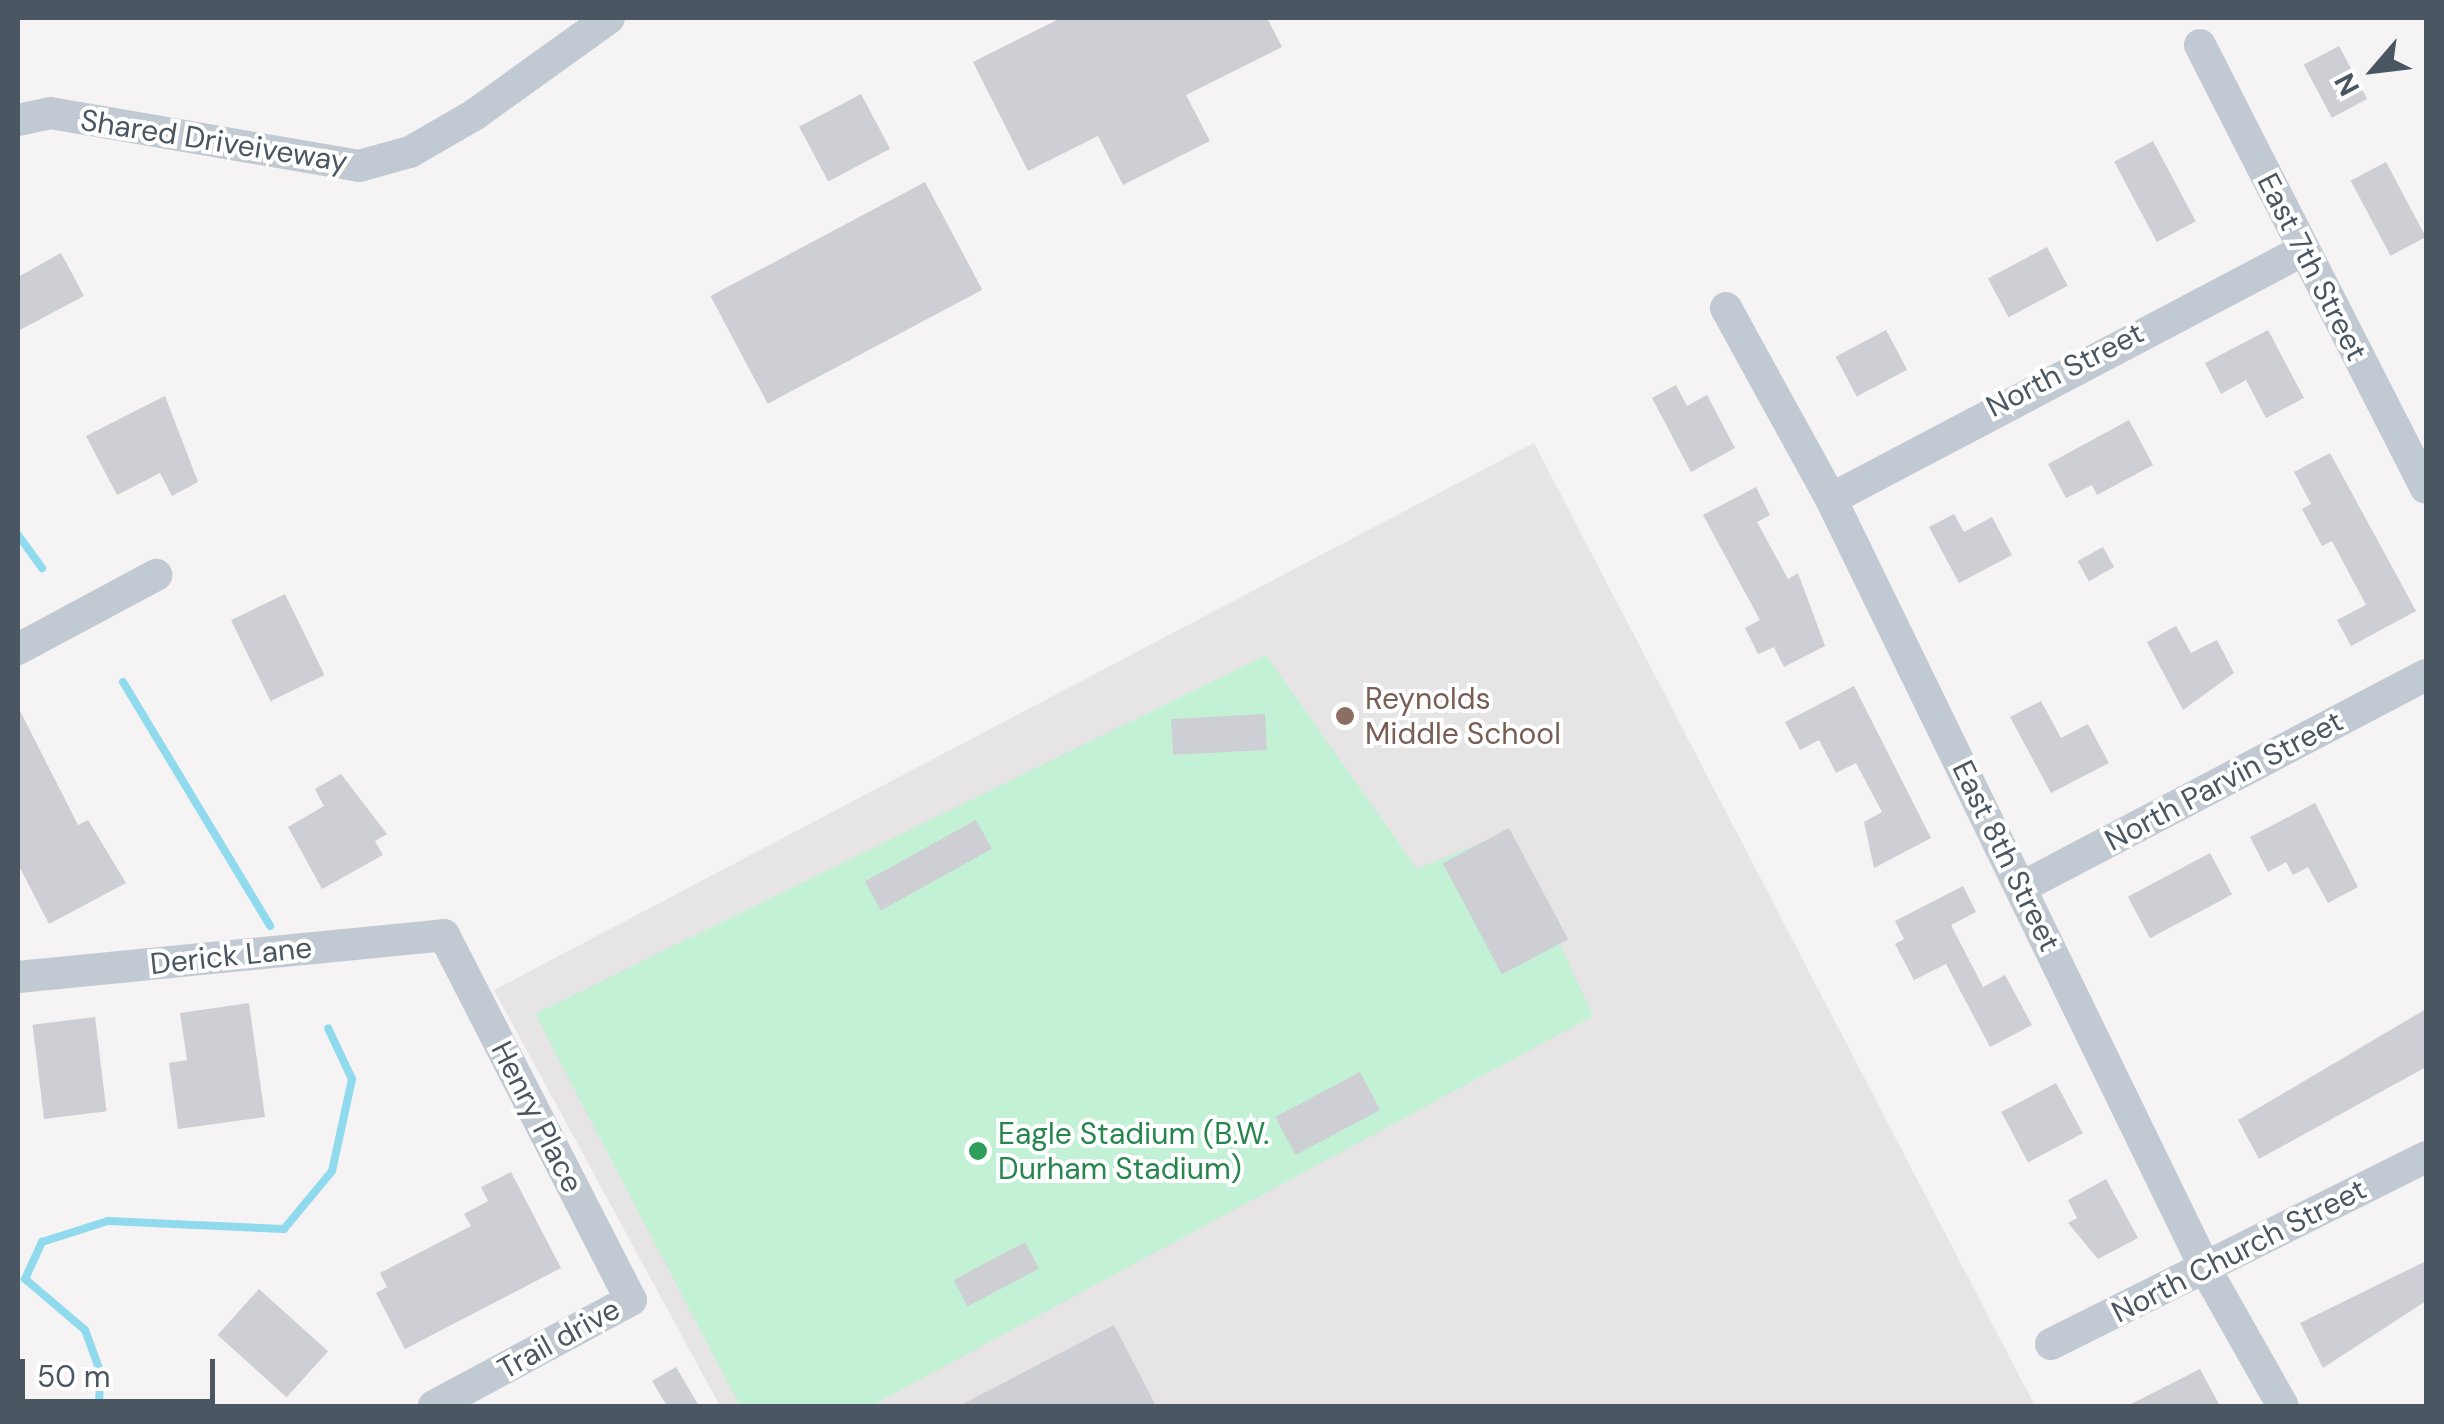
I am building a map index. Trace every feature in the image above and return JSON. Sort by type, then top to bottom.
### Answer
[{"type":"street","name":"Shared Driveiveway","points":[[18,120],[50,113],[359,166],[410,152],[474,115],[608,18]]},
{"type":"street","name":"East 7th Street","points":[[2200,45],[2426,488]]},
{"type":"street","name":"North Street","points":[[1832,499],[2302,250]]},
{"type":"street","name":"East 8th Street","points":[[1726,308],[1832,499],[2206,1270],[2283,1406]]},
{"type":"street","points":[[18,649],[156,574]]},
{"type":"street","name":"North Parvin Street","points":[[2022,887],[2426,676]]},
{"type":"street","name":"Derick Lane","points":[[18,977],[444,935]]},
{"type":"street","name":"Henry Place","points":[[444,935],[631,1300]]},
{"type":"street","name":"North Church Street","points":[[2051,1344],[2426,1157]]},
{"type":"street","name":"Trail drive","points":[[434,1406],[631,1300]]},
{"type":"shaded area","name":"Reynolds Middle School","points":[[1534,443],[2035,1406],[720,1406],[494,990]]},
{"type":"green space","name":"Eagle Stadium (B.W. Durham Stadium)","points":[[1266,655],[1417,869],[1508,832],[1593,1016],[871,1406],[740,1406],[535,1014]]},
{"type":"building","points":[[1061,18],[1267,18],[1282,47],[1186,95],[1210,141],[1123,185],[1098,136],[1028,171],[973,62]]},
{"type":"building","points":[[2339,46],[2367,99],[2332,118],[2304,65]]},
{"type":"building","points":[[861,94],[890,149],[828,182],[799,127]]},
{"type":"building","points":[[2153,141],[2196,221],[2157,242],[2114,162]]},
{"type":"building","points":[[2386,162],[2426,237],[2391,256],[2351,181]]},
{"type":"building","points":[[925,182],[982,290],[768,404],[710,296]]},
{"type":"building","points":[[2047,247],[2068,286],[2008,317],[1988,278]]},
{"type":"building","points":[[61,253],[84,296],[18,331],[18,277]]},
{"type":"building","points":[[1886,330],[1907,370],[1857,396],[1836,357]]},
{"type":"building","points":[[2268,330],[2304,398],[2266,418],[2246,380],[2221,394],[2205,363]]},
{"type":"building","points":[[1676,385],[1687,406],[1707,395],[1735,448],[1691,472],[1652,398]]},
{"type":"building","points":[[165,396],[198,482],[172,496],[160,473],[117,495],[86,436]]},
{"type":"building","points":[[2129,420],[2153,465],[2097,495],[2092,485],[2066,498],[2048,464]]},
{"type":"building","points":[[2330,453],[2416,611],[2351,646],[2337,620],[2366,605],[2332,541],[2322,546],[2302,509],[2311,504],[2294,472]]},
{"type":"building","points":[[1756,487],[1770,515],[1757,522],[1788,579],[1798,573],[1825,646],[1784,667],[1774,647],[1758,654],[1745,628],[1760,620],[1703,515]]},
{"type":"building","points":[[1954,514],[1964,532],[1992,517],[2012,555],[1959,583],[1929,527]]},
{"type":"building","points":[[2103,547],[2114,567],[2089,581],[2078,561]]},
{"type":"building","points":[[285,594],[324,675],[271,701],[231,620]]},
{"type":"building","points":[[2176,626],[2191,653],[2217,640],[2234,673],[2183,710],[2147,642]]},
{"type":"building","points":[[1854,686],[1931,838],[1874,868],[1864,822],[1882,812],[1856,763],[1836,773],[1819,740],[1800,750],[1785,722]]},
{"type":"building","points":[[2041,701],[2061,738],[2088,724],[2109,763],[2051,793],[2010,717]]},
{"type":"building","points":[[18,707],[78,825],[88,820],[126,883],[49,924],[18,864]]},
{"type":"building","points":[[1265,714],[1267,750],[1173,755],[1171,719]]},
{"type":"building","points":[[341,774],[387,834],[375,841],[383,855],[322,889],[288,827],[324,806],[315,789]]},
{"type":"building","points":[[2315,803],[2358,887],[2328,903],[2308,867],[2293,875],[2286,862],[2268,872],[2250,837]]},
{"type":"building","points":[[976,820],[992,849],[881,910],[865,882]]},
{"type":"building","points":[[1509,828],[1568,939],[1502,974],[1443,863]]},
{"type":"building","points":[[2210,853],[2232,894],[2150,938],[2128,897]]},
{"type":"building","points":[[1963,886],[1976,912],[1951,925],[1983,987],[2005,975],[2032,1025],[1990,1047],[1946,964],[1914,980],[1895,944],[1904,939],[1895,921]]},
{"type":"building","points":[[249,1003],[265,1117],[178,1129],[169,1063],[187,1060],[180,1013]]},
{"type":"building","points":[[2426,1009],[2426,1067],[2259,1159],[2238,1120]]},
{"type":"building","points":[[95,1017],[107,1111],[44,1119],[32,1025]]},
{"type":"building","points":[[1360,1072],[1380,1110],[1295,1155],[1275,1117]]},
{"type":"building","points":[[2056,1083],[2083,1133],[2028,1162],[2001,1112]]},
{"type":"building","points":[[511,1172],[561,1268],[405,1349],[376,1293],[387,1287],[380,1273],[471,1226],[464,1214],[488,1201],[481,1187]]},
{"type":"building","points":[[2106,1179],[2138,1238],[2098,1259],[2068,1223],[2077,1218],[2068,1200]]},
{"type":"building","points":[[1025,1242],[1039,1268],[968,1307],[953,1280]]},
{"type":"building","points":[[2426,1261],[2426,1301],[2323,1368],[2300,1323]]},
{"type":"building","points":[[259,1289],[328,1351],[287,1397],[218,1335]]},
{"type":"building","points":[[1114,1325],[1156,1406],[959,1406]]},
{"type":"building","points":[[676,1367],[699,1406],[667,1406],[652,1381]]},
{"type":"building","points":[[2200,1369],[2220,1406],[2127,1406]]},
{"type":"waterway","points":[[18,535],[42,568]]},
{"type":"waterway","points":[[123,682],[270,926]]},
{"type":"waterway","points":[[99,1406],[100,1371],[85,1330],[25,1279],[42,1242],[108,1221],[284,1229],[332,1171],[352,1079],[328,1028]]},
{"type":"place","name":"Reynolds Middle School","points":[[1345,716]]},
{"type":"place","name":"Eagle Stadium (B.W. Durham Stadium)","points":[[978,1151]]}]
